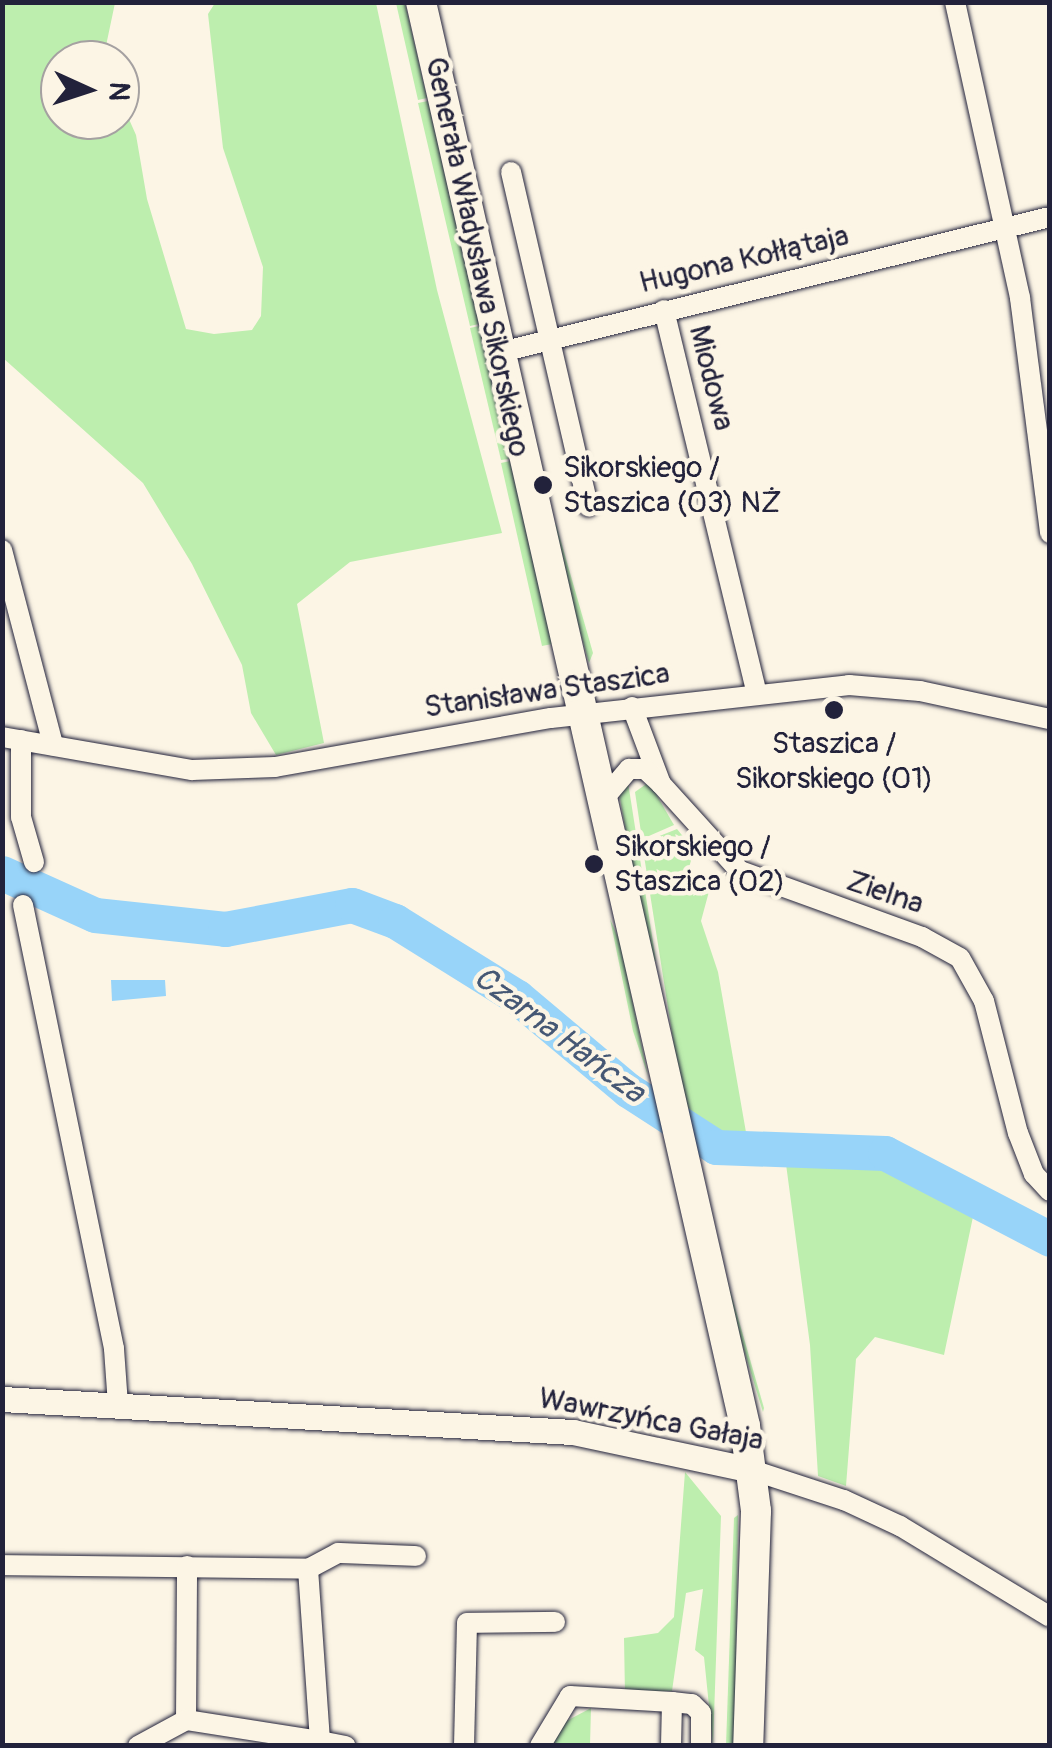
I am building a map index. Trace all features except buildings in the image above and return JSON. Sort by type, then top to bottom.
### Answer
[{"type":"main road","name":"Generała Władysława Sikorskiego","points":[[421,2],[497,353],[752,1470],[755,1570],[748,1746]]},
{"type":"street","points":[[955,2],[1006,229],[1050,533]]},
{"type":"street","points":[[511,172],[546,340],[588,506]]},
{"type":"street","name":"Hugona Kołłątaja","points":[[497,353],[1050,218]]},
{"type":"street","name":"Miodowa","points":[[664,310],[757,694]]},
{"type":"street","points":[[2,550],[53,746]]},
{"type":"street","name":"Stanisława Staszica","points":[[12,738],[192,770],[275,766],[580,714],[867,686],[1050,719]]},
{"type":"street","name":"Zielna","points":[[632,707],[661,784],[740,871],[922,937],[960,958],[984,1001],[1018,1133],[1034,1174],[1050,1191]]},
{"type":"street","points":[[12,738],[21,817],[34,862]]},
{"type":"street","points":[[600,803],[629,769],[645,769],[661,784]]},
{"type":"street","points":[[23,905],[114,1349],[118,1405]]},
{"type":"street","name":"Wawrzyńca Gałaja","points":[[2,1399],[574,1432],[752,1470],[844,1500],[900,1526],[1050,1617]]},
{"type":"street","points":[[2,1565],[308,1569],[338,1554],[416,1556]]},
{"type":"street","points":[[186,1566],[186,1720]]},
{"type":"street","points":[[308,1569],[320,1741]]},
{"type":"street","points":[[464,1746],[467,1623],[555,1622]]},
{"type":"street","points":[[540,1746],[570,1696],[692,1704],[701,1714],[701,1746]]},
{"type":"street","points":[[671,1746],[672,1702]]},
{"type":"street","points":[[138,1746],[186,1720],[346,1746]]},
{"type":"green space","points":[[3,2],[115,3],[107,40],[40,40],[40,140],[137,140],[147,199],[186,329],[214,334],[252,330],[261,316],[263,267],[223,148],[208,14],[215,3],[376,3],[437,290],[502,533],[350,562],[297,604],[324,743],[276,755],[251,713],[242,665],[192,564],[143,483],[3,358]]},
{"type":"green space","points":[[396,3],[405,3],[427,98],[418,100]]},
{"type":"green space","points":[[428,101],[479,324],[470,326],[418,103]]},
{"type":"green space","points":[[479,326],[509,459],[501,460],[470,328]]},
{"type":"green space","points":[[510,461],[552,644],[542,646],[501,463]]},
{"type":"green space","points":[[556,524],[593,653],[589,663],[550,525]]},
{"type":"green space","points":[[627,776],[656,961],[649,962],[619,793]]},
{"type":"green space","points":[[649,782],[674,825],[642,839],[635,792]]},
{"type":"green space","points":[[677,829],[694,850],[688,871],[711,884],[701,921],[718,972],[747,1138],[698,1127],[683,1103],[642,843]]},
{"type":"green space","points":[[610,919],[620,942],[648,1076],[633,1031]]},
{"type":"green space","points":[[836,1158],[874,1159],[974,1212],[944,1355],[875,1337],[856,1359],[846,1486],[818,1476],[810,1345],[786,1164]]},
{"type":"green space","points":[[722,1262],[764,1408],[763,1412],[728,1298]]},
{"type":"green space","points":[[685,1472],[721,1516],[713,1745],[704,1657],[695,1650],[703,1589],[686,1593],[672,1691],[625,1695],[624,1638],[658,1633],[674,1617]]},
{"type":"green space","points":[[738,1515],[735,1745],[726,1746],[734,1518]]},
{"type":"green space","points":[[591,1708],[590,1745],[549,1746],[559,1725]]},
{"type":"water","points":[[111,980],[165,980],[166,996],[112,1001]]},
{"type":"waterway","name":"Czarna Hańcza","points":[[2,873],[95,915],[225,929],[352,905],[395,921],[517,997],[628,1090],[716,1147],[885,1153],[1050,1239]]},
{"type":"place","name":"Sikorskiego / Staszica (03) NŻ","points":[[543,485]]},
{"type":"place","name":"Staszica / Sikorskiego (01)","points":[[834,710]]},
{"type":"place","name":"Sikorskiego / Staszica (02)","points":[[594,864]]}]
